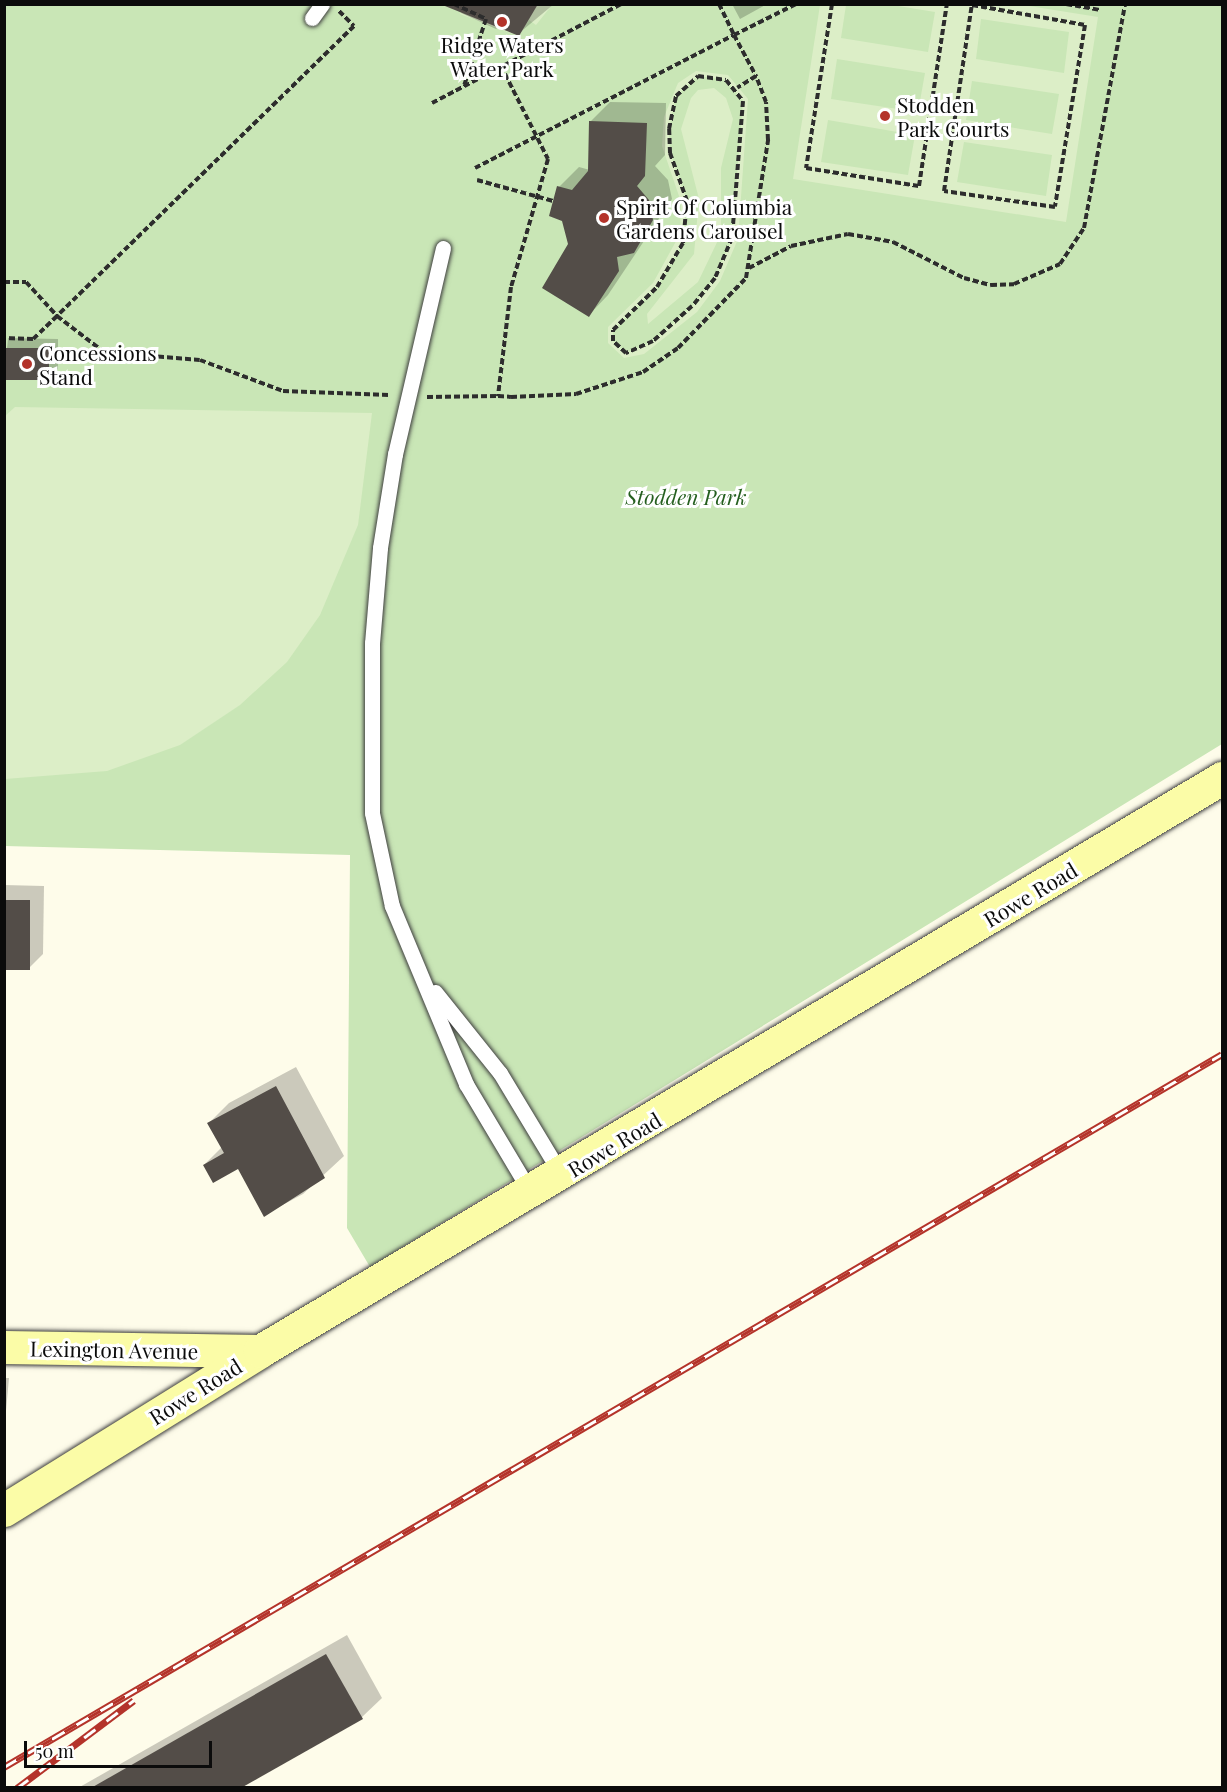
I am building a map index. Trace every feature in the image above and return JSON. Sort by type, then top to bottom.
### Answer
[{"type":"main road","name":"Rowe Road","points":[[4,1510],[260,1351],[562,1176],[1222,778]]},
{"type":"main road","name":"Lexington Avenue","points":[[4,1347],[260,1351]]},
{"type":"lane","points":[[312,18],[322,4]]},
{"type":"lane","points":[[442,248],[395,454],[372,653],[374,825],[392,906],[427,983],[466,1084],[531,1193]]},
{"type":"lane","points":[[427,983],[500,1073],[562,1176]]},
{"type":"path","points":[[4,338],[33,339],[228,155],[354,26],[332,4]]},
{"type":"path","points":[[454,4],[486,19],[464,86]]},
{"type":"path","points":[[432,103],[621,4]]},
{"type":"path","points":[[427,397],[576,394],[644,372],[678,348],[729,298],[748,268],[768,140],[766,102],[756,76],[719,4]]},
{"type":"path","points":[[475,168],[796,4]]},
{"type":"path","points":[[832,4],[806,168],[919,186],[947,4]]},
{"type":"path","points":[[1066,4],[1099,10]]},
{"type":"path","points":[[748,268],[791,246],[849,234],[894,242],[964,278],[991,285],[1014,284],[1060,264],[1084,228],[1125,4]]},
{"type":"path","points":[[972,5],[1085,25],[1055,207],[944,191],[972,5]]},
{"type":"path","points":[[498,396],[515,268],[548,159],[501,66]]},
{"type":"path","points":[[698,76],[726,80],[736,88],[745,115],[725,260],[705,292],[657,338],[635,352],[620,350],[613,330],[661,280],[686,235],[687,201],[668,145],[676,96],[698,76]]},
{"type":"path","points":[[736,88],[756,76]]},
{"type":"path","points":[[477,180],[553,201]]},
{"type":"path","points":[[4,282],[26,282],[57,316],[104,352],[200,360],[283,391],[388,395]]},
{"type":"green space","name":"Stodden Park","points":[[5,5],[1222,5],[1222,744],[370,1267],[347,1228],[350,855],[5,846]]},
{"type":"green space","name":"Ridge Waters Water Park","points":[[465,5],[552,5],[536,25],[529,20],[519,36],[460,14]]},
{"type":"green space","name":"Stodden Park Courts","points":[[820,5],[846,5],[841,38],[928,52],[935,12],[892,5],[1023,5],[1098,17],[1066,222],[793,179]],"holes":[[[981,19],[1069,32],[1064,73],[976,59]],[[837,59],[925,73],[918,112],[831,99]],[[972,81],[1059,94],[1052,134],[966,120]],[[828,120],[915,135],[908,175],[821,162]],[[964,142],[1052,155],[1046,196],[957,182]]]},
{"type":"green space","points":[[696,71],[728,75],[748,99],[738,239],[720,281],[697,312],[644,354],[624,358],[608,343],[608,327],[653,283],[680,234],[681,202],[662,146],[664,117],[678,83]],"holes":[[[698,76],[726,80],[743,101],[732,238],[715,278],[692,306],[653,341],[626,353],[613,341],[613,330],[657,287],[683,243],[687,201],[670,153],[669,129],[676,96]]]},
{"type":"green space","points":[[714,88],[726,98],[733,119],[721,168],[721,234],[698,282],[648,324],[647,314],[694,254],[699,199],[681,129],[691,98],[698,90]]},
{"type":"green space","points":[[15,407],[372,413],[358,525],[320,615],[287,662],[240,705],[180,745],[107,771],[5,779],[4,417]]},
{"type":"building","name":"Ridge Waters Water Park","points":[[440,4],[538,4],[519,36]]},
{"type":"building","name":"Spirit Of Columbia Gardens Carousel","points":[[589,121],[647,123],[645,176],[637,186],[649,200],[653,220],[634,253],[617,257],[619,271],[589,317],[542,288],[568,244],[562,221],[549,216],[557,186],[572,190],[588,171]]},
{"type":"building","name":"Concessions Stand","points":[[4,348],[49,348],[49,380],[4,380]]},
{"type":"building","points":[[4,900],[30,900],[30,970],[4,970]]},
{"type":"building","points":[[276,1086],[325,1178],[264,1217],[238,1169],[213,1183],[203,1165],[224,1153],[207,1123]]},
{"type":"building","points":[[326,1654],[363,1719],[241,1788],[91,1788]]},
{"type":"railway","points":[[4,1767],[1222,1054]]},
{"type":"railway","points":[[17,1788],[134,1700]]},
{"type":"place","name":"Ridge Waters Water Park","points":[[502,22]]},
{"type":"place","name":"Stodden Park Courts","points":[[885,116]]},
{"type":"place","name":"Spirit Of Columbia Gardens Carousel","points":[[604,218]]},
{"type":"place","name":"Concessions Stand","points":[[27,364]]}]
